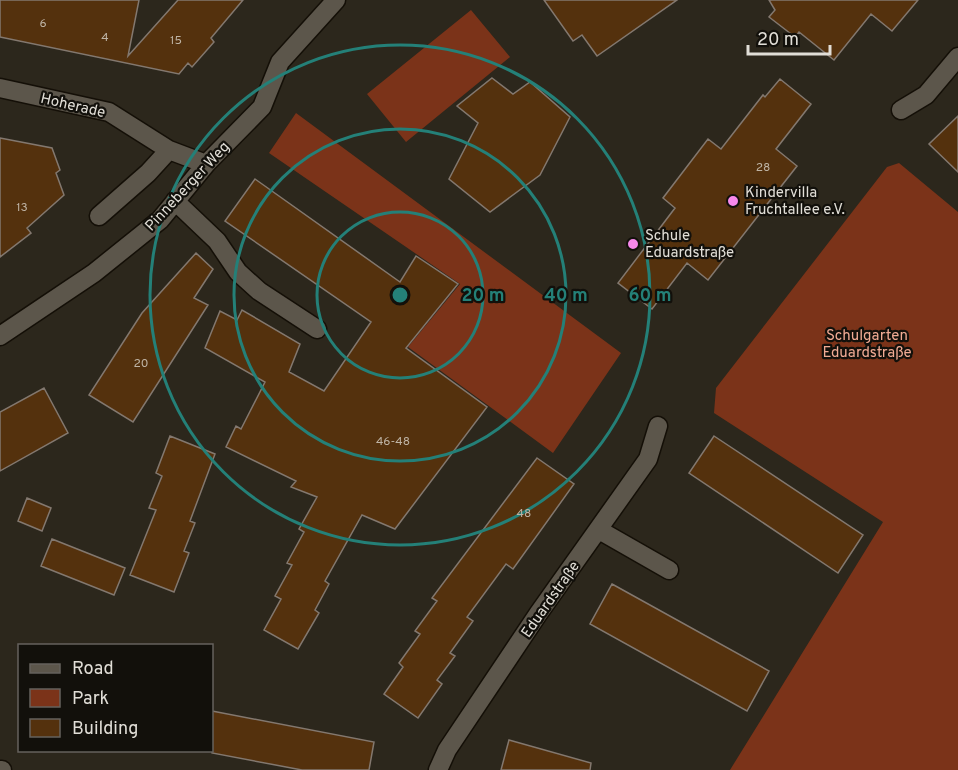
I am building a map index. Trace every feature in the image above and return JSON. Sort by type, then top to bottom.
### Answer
[{"type":"street","name":"Pinneberger Weg","points":[[0,336],[94,273],[160,220],[206,164],[262,107],[280,62],[336,0]]},
{"type":"street","points":[[901,110],[926,95],[958,57]]},
{"type":"street","name":"Hoherade","points":[[0,88],[109,112],[169,150],[206,164]]},
{"type":"street","points":[[99,216],[148,173],[169,150]]},
{"type":"street","points":[[175,201],[217,242],[238,272],[259,291],[317,328]]},
{"type":"street","name":"Eduardstraße","points":[[438,770],[447,750],[538,614],[648,459],[658,426]]},
{"type":"street","points":[[599,530],[669,570]]},
{"type":"green space","points":[[471,10],[510,57],[406,142],[367,94]]},
{"type":"green space","points":[[296,113],[621,353],[553,453],[408,347],[460,284],[269,153]]},
{"type":"green space","name":"Schulgarten Eduardstraße","points":[[899,163],[958,212],[958,770],[730,770],[883,522],[714,413],[716,388],[887,167]]},
{"type":"building","points":[[0,0],[139,0],[128,56],[178,0],[243,0],[211,38],[214,42],[192,67],[188,63],[179,74],[0,37]]},
{"type":"building","points":[[544,0],[677,0],[597,56],[582,35],[573,41]]},
{"type":"building","points":[[769,0],[918,0],[892,31],[871,14],[834,60],[799,32],[795,37],[769,17],[775,10]]},
{"type":"building","points":[[492,78],[513,94],[530,82],[570,117],[540,175],[490,212],[449,179],[478,123],[457,106]]},
{"type":"building","points":[[780,79],[811,104],[776,149],[797,166],[708,280],[687,263],[652,309],[618,283],[675,208],[663,198],[708,139],[721,149],[763,95],[765,97]]},
{"type":"building","points":[[958,116],[958,172],[929,144]]},
{"type":"building","points":[[0,138],[52,148],[60,170],[56,173],[64,195],[27,228],[31,233],[0,257]]},
{"type":"building","points":[[255,179],[400,282],[416,256],[458,284],[406,348],[487,407],[395,529],[362,515],[325,581],[329,584],[315,610],[319,613],[298,649],[264,630],[281,599],[275,596],[292,565],[287,563],[304,532],[299,529],[317,497],[291,487],[296,481],[226,447],[236,426],[241,429],[265,382],[205,348],[220,311],[237,320],[242,310],[300,344],[289,372],[324,391],[371,322],[225,221]]},
{"type":"building","points":[[196,253],[213,269],[194,298],[208,305],[133,422],[89,395],[142,313]]},
{"type":"building","points":[[44,388],[68,433],[0,471],[0,412]]},
{"type":"building","points":[[170,436],[215,454],[190,521],[195,523],[184,551],[189,553],[174,592],[130,575],[156,510],[149,508],[162,476],[156,473]]},
{"type":"building","points":[[714,436],[863,535],[838,573],[689,473]]},
{"type":"building","points":[[537,458],[574,484],[513,569],[506,564],[467,617],[473,621],[450,653],[455,656],[437,680],[442,684],[418,718],[384,694],[403,667],[399,663],[420,634],[415,631],[437,601],[432,598]]},
{"type":"building","points":[[27,498],[51,508],[42,531],[18,521]]},
{"type":"building","points":[[52,539],[125,568],[114,595],[41,566]]},
{"type":"building","points":[[612,584],[769,671],[747,711],[590,624]]},
{"type":"building","points":[[213,711],[374,742],[369,770],[302,770],[212,753]]},
{"type":"building","points":[[509,740],[591,763],[590,770],[501,770]]},
{"type":"place","name":"Kindervilla Fruchtallee e.V.","points":[[733,201]]},
{"type":"place","name":"Schule Eduardstraße","points":[[633,244]]}]
